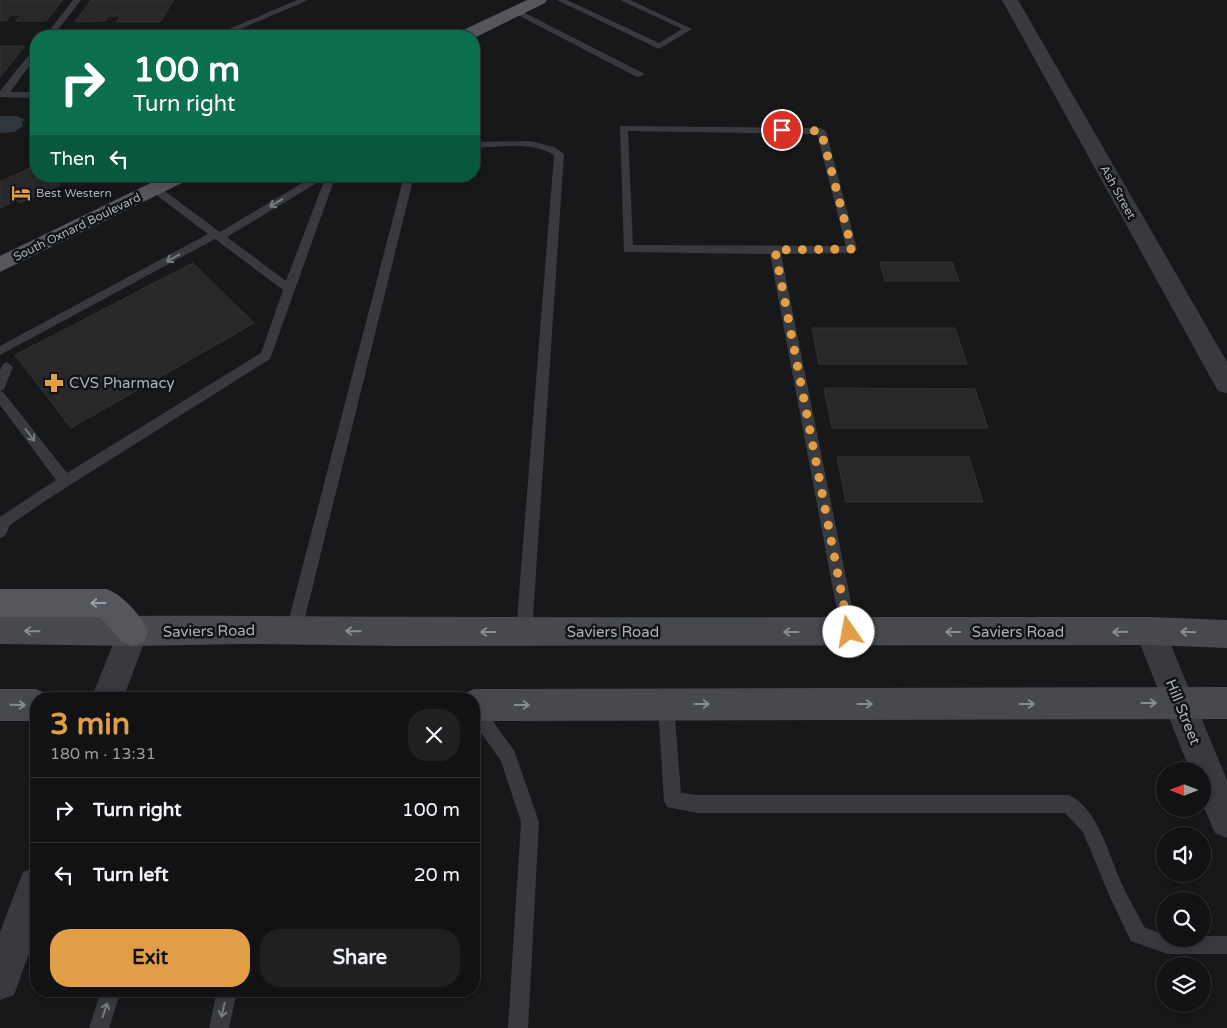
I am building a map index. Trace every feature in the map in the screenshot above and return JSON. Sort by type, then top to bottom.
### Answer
[{"type":"main road","points":[[477,30],[538,0]]},
{"type":"main road","name":"South Oxnard Boulevard","points":[[0,265],[169,182]]},
{"type":"main road","points":[[0,603],[107,603],[133,632]]},
{"type":"main road","name":"Saviers Road","points":[[0,630],[133,632],[294,630],[1150,632],[1227,634]]},
{"type":"main road","points":[[480,705],[1227,704]]},
{"type":"main road","points":[[0,705],[30,705]]},
{"type":"street","name":"Ash Street","points":[[1010,0],[1227,384]]},
{"type":"street","points":[[110,692],[133,632]]},
{"type":"street","name":"Hill Street","points":[[1150,632],[1227,821]]},
{"type":"street","points":[[0,981],[30,901]]},
{"type":"lane","points":[[54,30],[77,0]]},
{"type":"lane","points":[[232,30],[304,0]]},
{"type":"lane","points":[[561,0],[659,46],[688,29],[624,0]]},
{"type":"lane","points":[[517,11],[640,75]]},
{"type":"lane","points":[[1,94],[30,59]]},
{"type":"lane","points":[[1,94],[30,95]]},
{"type":"lane","points":[[623,128],[821,131],[852,249],[775,250],[628,249],[623,128]]},
{"type":"lane","points":[[480,145],[532,144],[551,148],[559,154],[524,632]]},
{"type":"lane","points":[[0,352],[217,236],[311,182]]},
{"type":"lane","points":[[2,522],[266,356],[329,182]]},
{"type":"lane","points":[[294,630],[407,182]]},
{"type":"lane","points":[[155,189],[289,289]]},
{"type":"lane","points":[[775,250],[849,632]]},
{"type":"lane","points":[[16,351],[26,337]]},
{"type":"lane","points":[[0,386],[6,367]]},
{"type":"lane","points":[[0,396],[65,481]]},
{"type":"lane","points":[[666,704],[673,801],[698,804],[1069,804],[1089,826],[1115,889],[1138,934],[1168,945],[1227,945]]},
{"type":"lane","points":[[480,718],[508,756],[530,822],[518,1028]]},
{"type":"lane","points":[[99,1028],[109,997]]},
{"type":"lane","points":[[219,1028],[226,997]]},
{"type":"shaded area","points":[[0,116],[16,116],[26,120],[22,122],[23,126],[14,132],[0,133]]},
{"type":"building","points":[[0,0],[63,0],[46,21],[16,21],[21,15],[11,15],[6,21],[0,21]]},
{"type":"building","points":[[91,0],[174,0],[160,22],[116,22],[121,16],[109,16],[105,21],[75,22]]},
{"type":"building","points":[[0,46],[25,46],[0,77]]},
{"type":"building","name":"Best Western","points":[[30,168],[30,182],[57,182],[60,185],[20,203],[17,200],[0,208],[0,182]]},
{"type":"building","points":[[880,262],[952,262],[959,281],[885,281]]},
{"type":"building","name":"CVS Pharmacy","points":[[193,263],[254,323],[71,428],[15,355]]},
{"type":"building","points":[[812,328],[955,328],[967,364],[819,364]]},
{"type":"building","points":[[824,388],[975,389],[988,428],[832,428]]},
{"type":"building","points":[[837,457],[969,457],[983,502],[846,502]]},
{"type":"place","name":"Best Western","points":[[21,193]]},
{"type":"place","name":"CVS Pharmacy","points":[[54,383]]},
{"type":"route","points":[[782,130],[821,131],[852,249],[775,250],[780,286],[849,632]]}]
